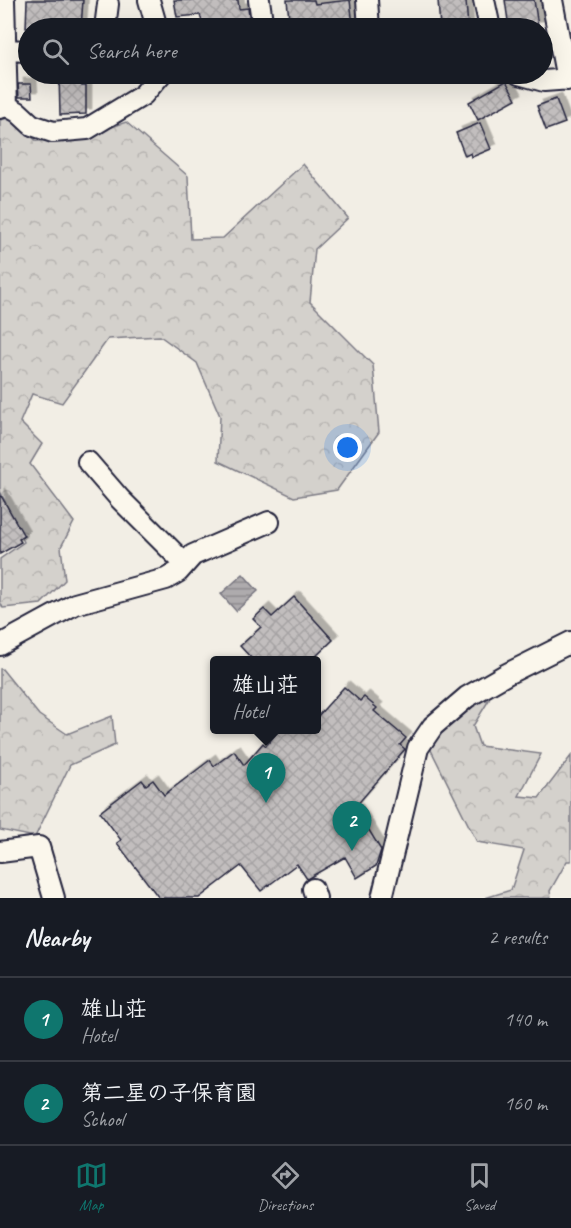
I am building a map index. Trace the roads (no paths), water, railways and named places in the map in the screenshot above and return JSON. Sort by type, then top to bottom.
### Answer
[{"type":"street","points":[[4,0],[6,50],[4,107],[18,112],[32,125],[53,132],[87,129],[143,95],[152,84]]},
{"type":"street","points":[[148,0],[154,18]]},
{"type":"street","points":[[259,0],[262,18]]},
{"type":"street","points":[[367,0],[368,18]]},
{"type":"street","points":[[484,0],[488,18]]},
{"type":"street","points":[[552,0],[569,79],[553,80]]},
{"type":"street","points":[[106,18],[108,4]]},
{"type":"street","points":[[6,50],[18,51]]},
{"type":"street","points":[[88,462],[120,499],[185,564]]},
{"type":"street","points":[[0,645],[75,604],[166,579],[178,572],[193,555],[269,522]]},
{"type":"street","points":[[382,898],[418,748],[433,726],[467,697],[571,642]]},
{"type":"street","points":[[0,852],[39,847],[54,898]]},
{"type":"place","name":"雄山荘","points":[[266,803]]},
{"type":"place","name":"第二星の子保育園","points":[[352,851]]}]
